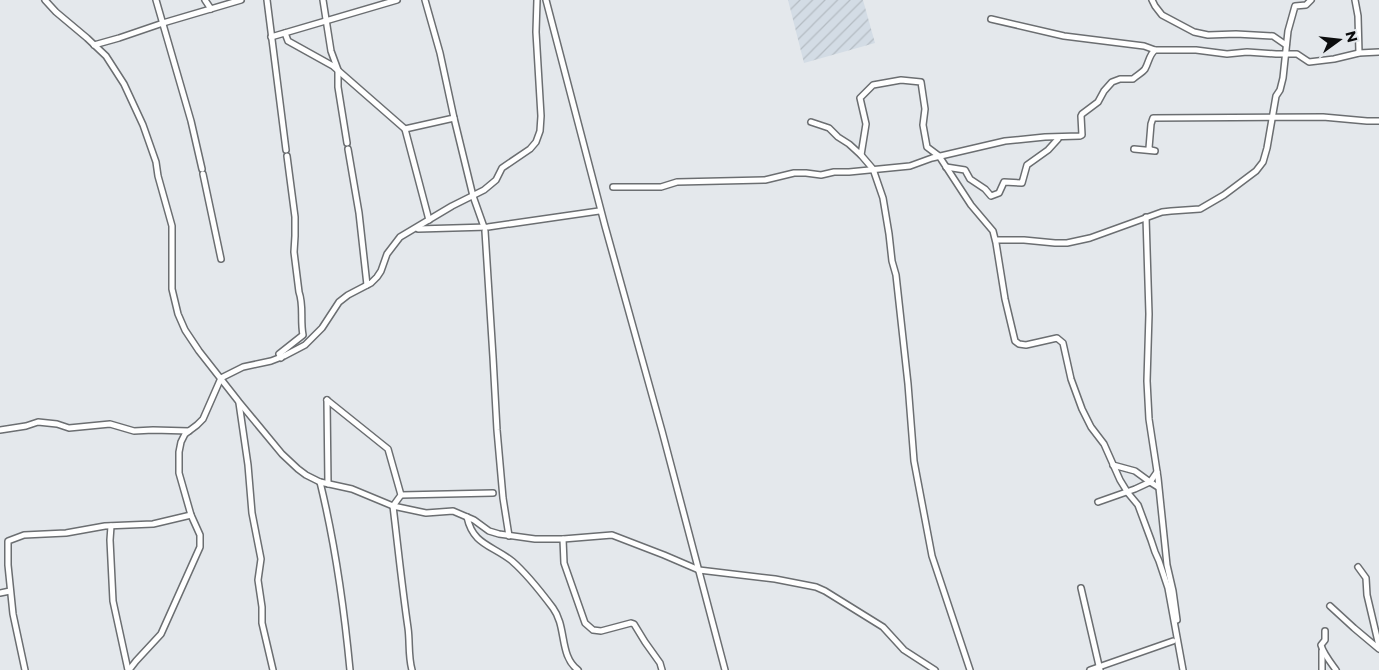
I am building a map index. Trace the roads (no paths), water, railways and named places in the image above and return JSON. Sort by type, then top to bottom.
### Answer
[{"type":"street","points":[[45,0],[106,56],[124,84],[143,125],[156,162],[172,226],[171,284],[178,314],[185,330],[239,402],[291,462],[306,475],[320,482],[365,494],[393,506],[426,513],[453,511],[467,517],[489,531],[509,536],[535,539],[612,536],[699,570],[774,579],[816,587],[883,627],[904,650],[935,670]]},
{"type":"street","points":[[156,0],[191,121],[221,259]]},
{"type":"street","points":[[205,0],[211,9]]},
{"type":"street","points":[[94,45],[241,0]]},
{"type":"street","points":[[267,0],[287,153],[294,217],[294,252],[302,308],[301,324],[303,335],[279,354],[281,358]]},
{"type":"street","points":[[323,0],[331,51],[338,70],[338,87],[359,213],[367,285]]},
{"type":"street","points":[[271,37],[397,0]]},
{"type":"street","points":[[425,0],[440,53],[473,196],[485,229],[494,358],[496,430],[509,536]]},
{"type":"street","points":[[128,670],[161,634],[200,547],[199,531],[191,515],[178,469],[181,442],[185,434],[200,423],[221,378],[243,367],[281,358],[305,345],[322,328],[339,302],[367,285],[379,274],[387,254],[400,237],[452,206],[484,190],[496,180],[506,164],[530,149],[536,142],[540,131],[541,116],[536,32],[537,0]]},
{"type":"street","points":[[546,0],[725,670]]},
{"type":"street","points":[[1152,0],[1162,15],[1194,32],[1208,35],[1273,36],[1286,46]]},
{"type":"street","points":[[996,240],[1067,243],[1090,238],[1146,217],[1171,211],[1201,209],[1224,196],[1256,171],[1263,162],[1276,96],[1284,78],[1288,31],[1295,6],[1306,5],[1311,0]]},
{"type":"street","points":[[1355,0],[1358,16],[1359,53]]},
{"type":"street","points":[[991,19],[1064,36],[1144,46],[1155,50],[1196,50],[1227,54],[1247,52],[1297,54],[1309,62],[1359,53],[1379,52]]},
{"type":"street","points":[[285,33],[288,41],[333,66],[405,129],[429,220]]},
{"type":"street","points":[[613,187],[661,187],[677,182],[765,180],[794,173],[821,176],[834,172],[910,166],[939,156],[1006,141],[1045,136],[1080,136],[1082,135],[1082,114],[1098,102],[1112,82],[1119,79],[1133,79],[1143,72],[1152,52],[1155,50]]},
{"type":"street","points":[[1371,53],[1379,58]]},
{"type":"street","points":[[861,156],[866,124],[860,98],[874,85],[901,80],[921,82],[925,109],[923,125],[928,148],[939,156],[971,205],[992,231],[996,240],[1008,314],[1015,341],[1018,344],[1026,345],[1054,338],[1062,341],[1066,349],[1071,379],[1082,409],[1091,427],[1104,444],[1127,492],[1138,505],[1152,540],[1168,588],[1179,644]]},
{"type":"street","points":[[1134,149],[1155,151],[1149,148],[1151,120],[1153,118],[1324,117],[1379,121]]},
{"type":"street","points":[[405,129],[454,118]]},
{"type":"street","points":[[812,122],[829,128],[849,144],[873,169],[882,198],[896,275],[914,461],[932,556],[970,670]]},
{"type":"street","points":[[946,167],[965,170],[970,179],[985,189],[991,196],[999,193],[1004,182],[1022,183],[1027,166],[1058,139]]},
{"type":"street","points":[[418,229],[485,229],[599,211]]},
{"type":"street","points":[[1146,217],[1149,314],[1147,381],[1149,419],[1167,565],[1173,591],[1183,670]]},
{"type":"street","points":[[328,484],[327,400],[388,448],[402,495]]},
{"type":"street","points":[[239,402],[248,465],[252,512],[260,559],[258,580],[262,623],[274,670]]},
{"type":"street","points":[[0,430],[38,422],[70,428],[110,424],[134,431],[189,431]]},
{"type":"street","points":[[1113,465],[1135,472],[1158,487]]},
{"type":"street","points":[[1098,502],[1150,482],[1157,472]]},
{"type":"street","points":[[320,482],[333,549],[350,670]]},
{"type":"street","points":[[412,670],[409,659],[408,629],[393,506],[402,495],[493,493]]},
{"type":"street","points":[[25,670],[13,614],[8,565],[8,541],[24,534],[66,533],[111,526],[153,524],[191,515]]},
{"type":"street","points":[[467,517],[469,527],[474,535],[512,562],[554,609],[559,620],[568,657],[572,666],[578,670]]},
{"type":"street","points":[[111,526],[113,600],[128,670]]},
{"type":"street","points":[[563,539],[564,563],[585,623],[593,630],[601,631],[631,623],[634,624],[660,663],[662,670]]},
{"type":"street","points":[[1358,567],[1366,578],[1366,595],[1379,647]]},
{"type":"street","points":[[1081,588],[1099,668]]},
{"type":"street","points":[[0,593],[10,591]]},
{"type":"street","points":[[1330,606],[1379,647]]},
{"type":"street","points":[[1322,670],[1322,651],[1320,645],[1325,640],[1325,631]]},
{"type":"street","points":[[1090,670],[1173,641]]},
{"type":"street","points":[[1322,651],[1336,670]]}]
